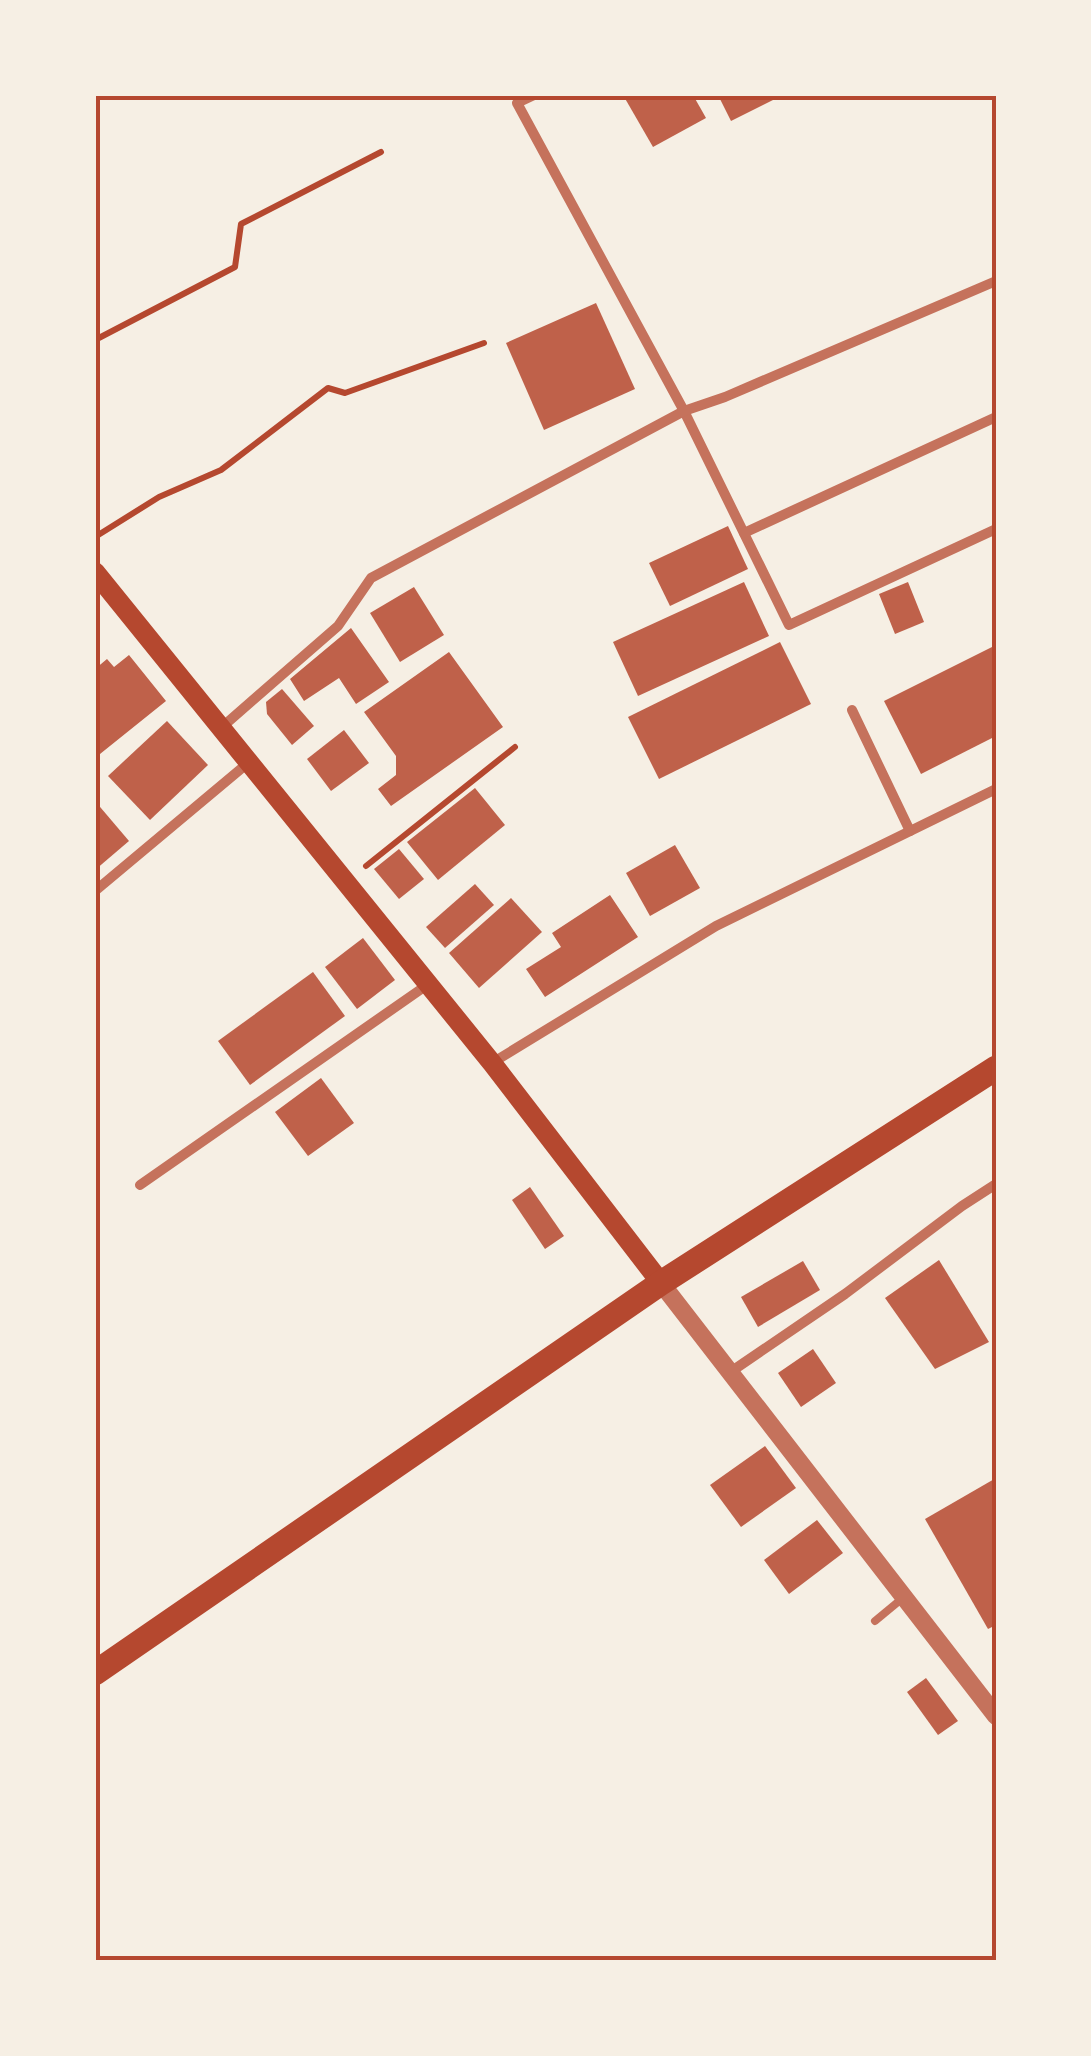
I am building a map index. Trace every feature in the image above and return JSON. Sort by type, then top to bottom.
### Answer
[{"type":"highway","points":[[95,1674],[661,1283],[996,1068]]},
{"type":"main road","points":[[95,572],[492,1063],[661,1283]]},
{"type":"street","points":[[534,95],[516,103],[684,412],[790,625],[996,528]]},
{"type":"street","points":[[220,728],[338,626],[371,578],[684,412],[996,280]]},
{"type":"street","points":[[744,532],[996,418]]},
{"type":"street","points":[[852,710],[910,832]]},
{"type":"street","points":[[95,892],[248,763]]},
{"type":"street","points":[[492,1063],[716,926],[996,789]]},
{"type":"street","points":[[140,1184],[428,984]]},
{"type":"street","points":[[729,1373],[996,1184]]},
{"type":"street","points":[[661,1283],[996,1716]]},
{"type":"lane","points":[[875,1621],[904,1597]]},
{"type":"path","points":[[95,340],[235,267],[241,224],[381,152]]},
{"type":"path","points":[[95,537],[159,497],[221,470],[328,388],[345,392],[484,343]]},
{"type":"path","points":[[345,882],[515,747]]},
{"type":"building","points":[[623,95],[693,95],[706,118],[653,147]]},
{"type":"building","points":[[718,95],[783,95],[731,121]]},
{"type":"building","points":[[596,303],[635,389],[544,430],[506,343]]},
{"type":"building","points":[[728,526],[748,569],[670,606],[649,563]]},
{"type":"building","points":[[744,582],[769,636],[638,696],[613,642]]},
{"type":"building","points":[[908,582],[924,622],[895,634],[879,594]]},
{"type":"building","points":[[414,587],[444,635],[400,662],[370,613]]},
{"type":"building","points":[[351,628],[389,682],[356,704],[339,678],[304,701],[290,679]]},
{"type":"building","points":[[780,642],[811,704],[659,779],[628,717]]},
{"type":"building","points":[[996,645],[996,736],[921,774],[884,701]]},
{"type":"building","points":[[449,652],[503,727],[391,806],[378,789],[396,775],[396,756],[364,712]]},
{"type":"building","points":[[129,655],[166,701],[100,754],[95,748],[95,669],[107,659],[114,667]]},
{"type":"building","points":[[282,689],[314,726],[292,745],[267,714],[266,702]]},
{"type":"building","points":[[167,721],[208,765],[150,820],[108,776]]},
{"type":"building","points":[[344,730],[369,763],[331,791],[307,759]]},
{"type":"building","points":[[475,788],[505,825],[438,880],[407,842]]},
{"type":"building","points":[[95,801],[129,841],[95,870]]},
{"type":"building","points":[[675,845],[700,888],[650,916],[626,873]]},
{"type":"building","points":[[399,849],[424,879],[399,899],[374,869]]},
{"type":"building","points":[[475,884],[494,905],[445,948],[426,927]]},
{"type":"building","points":[[610,895],[638,937],[545,997],[526,969],[561,947],[552,933]]},
{"type":"building","points":[[511,898],[542,932],[479,988],[449,953]]},
{"type":"building","points":[[363,938],[395,980],[357,1009],[325,967]]},
{"type":"building","points":[[313,972],[345,1016],[250,1085],[218,1041]]},
{"type":"building","points":[[321,1078],[354,1123],[308,1156],[275,1112]]},
{"type":"building","points":[[530,1187],[564,1236],[545,1249],[512,1200]]},
{"type":"building","points":[[939,1260],[989,1342],[935,1369],[885,1298]]},
{"type":"building","points":[[803,1261],[820,1290],[758,1327],[741,1297]]},
{"type":"building","points":[[813,1349],[836,1383],[801,1407],[778,1373]]},
{"type":"building","points":[[765,1446],[796,1488],[741,1527],[710,1485]]},
{"type":"building","points":[[996,1478],[996,1625],[988,1629],[925,1519]]},
{"type":"building","points":[[817,1520],[843,1553],[789,1594],[764,1560]]},
{"type":"building","points":[[926,1678],[958,1721],[938,1735],[907,1692]]}]
